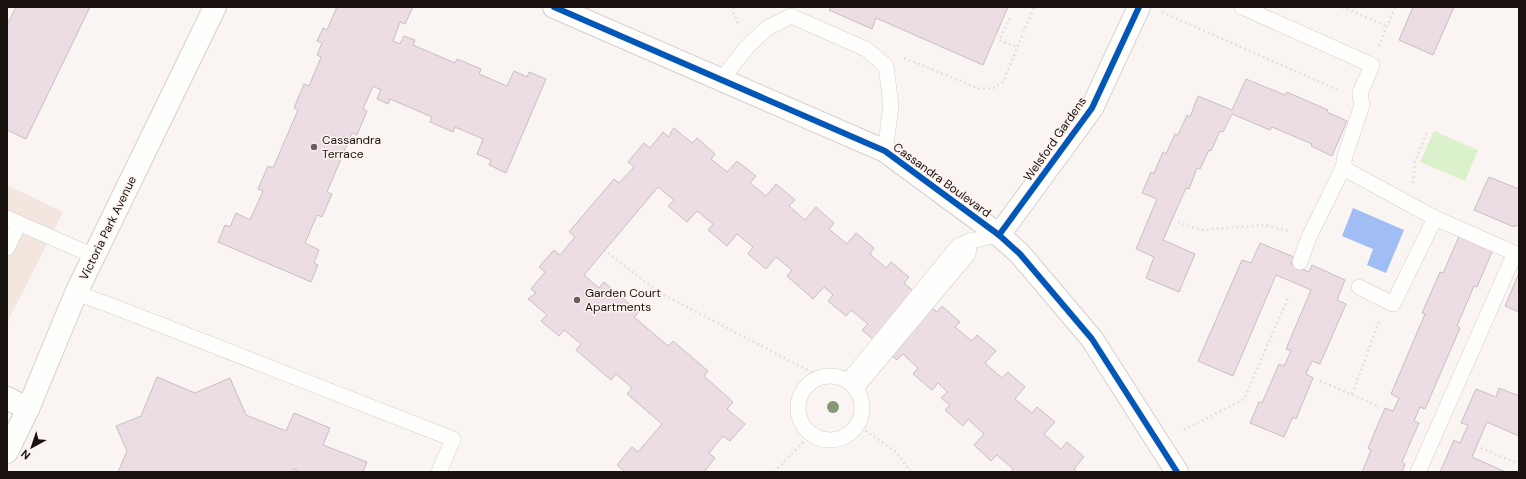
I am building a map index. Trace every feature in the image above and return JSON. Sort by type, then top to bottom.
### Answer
[{"type":"street","name":"Victoria Park Avenue","points":[[7,452],[28,409],[76,293],[215,7]]},
{"type":"street","name":"Cassandra Boulevard","points":[[554,7],[885,151],[999,234],[1020,254],[1092,339],[1177,472]]},
{"type":"street","name":"Welsford Gardens","points":[[999,234],[1092,108],[1148,8]]},
{"type":"street","points":[[7,398],[28,409]]},
{"type":"lane","points":[[1242,7],[1372,65],[1360,93],[1362,105],[1345,156],[1343,168],[1309,237],[1300,262]]},
{"type":"lane","points":[[720,80],[747,47],[767,28],[791,16],[866,49],[886,66],[891,106],[885,151]]},
{"type":"lane","points":[[1343,168],[1435,218],[1517,254],[1418,472]]},
{"type":"lane","points":[[1359,287],[1393,304],[1435,218]]},
{"type":"lane","points":[[8,241],[13,220],[94,256]]},
{"type":"lane","points":[[852,385],[968,254],[970,241],[999,234]]},
{"type":"lane","points":[[76,293],[453,439],[439,472]]},
{"type":"lane","points":[[830,376],[840,377],[852,385],[860,397],[862,406],[858,425],[842,438],[831,440],[821,439],[811,434],[804,427],[799,418],[797,408],[799,397],[804,388],[811,381],[821,377],[830,376]]},
{"type":"path","points":[[900,56],[980,89],[993,88],[1003,82],[1034,7]]},
{"type":"path","points":[[1342,7],[1387,26]]},
{"type":"path","points":[[1372,65],[1394,7]]},
{"type":"path","points":[[1148,8],[1348,95],[1362,105]]},
{"type":"path","points":[[1010,18],[999,40],[1017,47]]},
{"type":"path","points":[[1411,205],[1415,162],[1428,132]]},
{"type":"path","points":[[1178,222],[1200,230],[1265,225],[1309,237]]},
{"type":"path","points":[[608,253],[658,292],[821,377]]},
{"type":"path","points":[[1184,430],[1244,399],[1288,298]]},
{"type":"path","points":[[1352,394],[1379,324],[1384,299]]},
{"type":"path","points":[[1320,381],[1380,407]]},
{"type":"path","points":[[858,425],[896,452],[911,472]]},
{"type":"path","points":[[774,472],[811,434]]},
{"type":"path","points":[[1481,448],[1519,464]]},
{"type":"shaded area","points":[[7,185],[63,212],[7,323]]},
{"type":"green space","points":[[1434,131],[1478,150],[1465,181],[1420,162]]},
{"type":"water","points":[[1353,208],[1404,230],[1386,273],[1367,265],[1373,249],[1342,236]]},
{"type":"building","points":[[16,7],[90,7],[26,139],[7,130],[7,25]]},
{"type":"building","name":"Cassandra Terrace","points":[[337,7],[413,7],[405,24],[400,22],[393,41],[400,44],[404,36],[415,40],[413,45],[455,63],[457,59],[481,69],[479,74],[507,86],[514,71],[527,77],[529,72],[546,79],[506,173],[489,165],[491,160],[477,154],[483,139],[455,127],[453,132],[430,122],[432,117],[390,99],[388,104],[377,99],[381,90],[373,86],[363,109],[367,111],[357,135],[352,133],[327,192],[332,194],[322,217],[317,215],[305,243],[319,250],[314,263],[318,265],[311,282],[218,242],[225,225],[230,227],[236,213],[250,220],[263,191],[258,189],[268,166],[273,168],[298,110],[294,108],[304,84],[309,86],[321,57],[317,55],[322,43],[317,41],[323,28],[327,30]]},
{"type":"building","points":[[831,7],[1008,7],[983,65],[876,18],[872,29],[829,10]]},
{"type":"building","points":[[1413,7],[1454,7],[1433,55],[1399,40]]},
{"type":"building","points":[[1246,79],[1285,95],[1287,92],[1328,110],[1327,112],[1347,121],[1332,156],[1311,146],[1312,144],[1272,127],[1270,130],[1232,114],[1223,132],[1220,131],[1211,151],[1209,150],[1200,169],[1197,168],[1189,189],[1186,188],[1163,240],[1195,254],[1179,292],[1146,278],[1154,257],[1136,249],[1157,199],[1142,193],[1151,172],[1154,173],[1163,152],[1166,154],[1175,134],[1178,135],[1187,115],[1190,117],[1198,96],[1232,110]]},
{"type":"building","name":"Garden Court Apartments","points":[[674,128],[692,143],[697,138],[715,154],[711,159],[727,172],[737,161],[756,176],[750,183],[766,196],[776,184],[795,200],[789,206],[805,220],[816,207],[834,223],[829,229],[847,244],[856,233],[874,248],[870,254],[886,268],[891,262],[909,277],[904,283],[937,312],[942,306],[960,322],[955,327],[972,341],[977,335],[996,351],[985,363],[1002,378],[1008,372],[1025,387],[1015,399],[1032,413],[1037,407],[1055,422],[1044,434],[1061,449],[1067,442],[1084,457],[1074,469],[1077,472],[1011,472],[1013,469],[997,455],[991,461],[974,445],[984,434],[968,419],[963,426],[945,410],[950,405],[941,398],[947,392],[938,383],[932,390],[913,374],[918,368],[903,354],[897,360],[862,330],[868,324],[851,310],[846,316],[828,301],[833,295],[824,287],[813,299],[787,276],[792,270],[776,257],[766,269],[748,254],[753,247],[737,234],[727,246],[708,230],[713,224],[697,211],[687,222],[668,206],[674,200],[658,187],[584,275],[599,288],[604,282],[639,312],[634,317],[668,346],[673,341],[708,371],[704,376],[733,402],[727,409],[745,424],[730,441],[723,436],[709,453],[715,458],[704,472],[625,472],[617,465],[632,447],[638,452],[662,424],[627,394],[632,388],[616,374],[611,380],[576,350],[581,344],[564,330],[559,336],[541,321],[547,315],[528,299],[536,293],[531,289],[545,272],[539,267],[554,250],[560,255],[575,237],[569,232],[614,179],[619,183],[634,167],[628,162],[644,143],[650,148],[663,132],[669,137]]},
{"type":"building","points":[[1489,177],[1519,189],[1519,227],[1515,225],[1514,227],[1474,210]]},
{"type":"building","points":[[1461,232],[1494,247],[1477,287],[1474,286],[1457,326],[1460,328],[1425,409],[1420,407],[1414,421],[1419,423],[1402,462],[1405,464],[1402,472],[1362,472],[1371,450],[1368,448],[1385,408],[1393,411],[1399,398],[1391,394],[1425,314],[1422,313],[1440,272],[1443,273]]},
{"type":"building","points":[[1260,243],[1294,257],[1291,264],[1309,272],[1312,265],[1345,280],[1337,300],[1346,304],[1320,364],[1312,361],[1306,374],[1313,378],[1296,419],[1293,417],[1284,437],[1250,423],[1259,402],[1262,403],[1279,364],[1284,366],[1291,351],[1286,349],[1311,290],[1276,275],[1233,376],[1198,361],[1242,260],[1251,263]]},
{"type":"building","points":[[1519,273],[1519,312],[1505,306]]},
{"type":"building","points":[[157,377],[195,393],[230,378],[246,415],[286,431],[294,413],[330,428],[323,445],[367,462],[363,472],[300,472],[294,469],[293,472],[118,472],[127,451],[116,426],[141,416]]},
{"type":"building","points":[[1499,388],[1519,396],[1519,436],[1487,422],[1472,457],[1506,472],[1440,472],[1454,440],[1460,443],[1468,425],[1461,423],[1476,389],[1496,397]]},
{"type":"cycle path","points":[[554,7],[885,151],[999,235],[1020,254],[1092,339],[1177,472]]},
{"type":"cycle path","points":[[999,235],[1092,108],[1139,7]]},
{"type":"place","name":"Cassandra Terrace","points":[[314,147]]},
{"type":"place","name":"Garden Court Apartments","points":[[577,300]]}]
